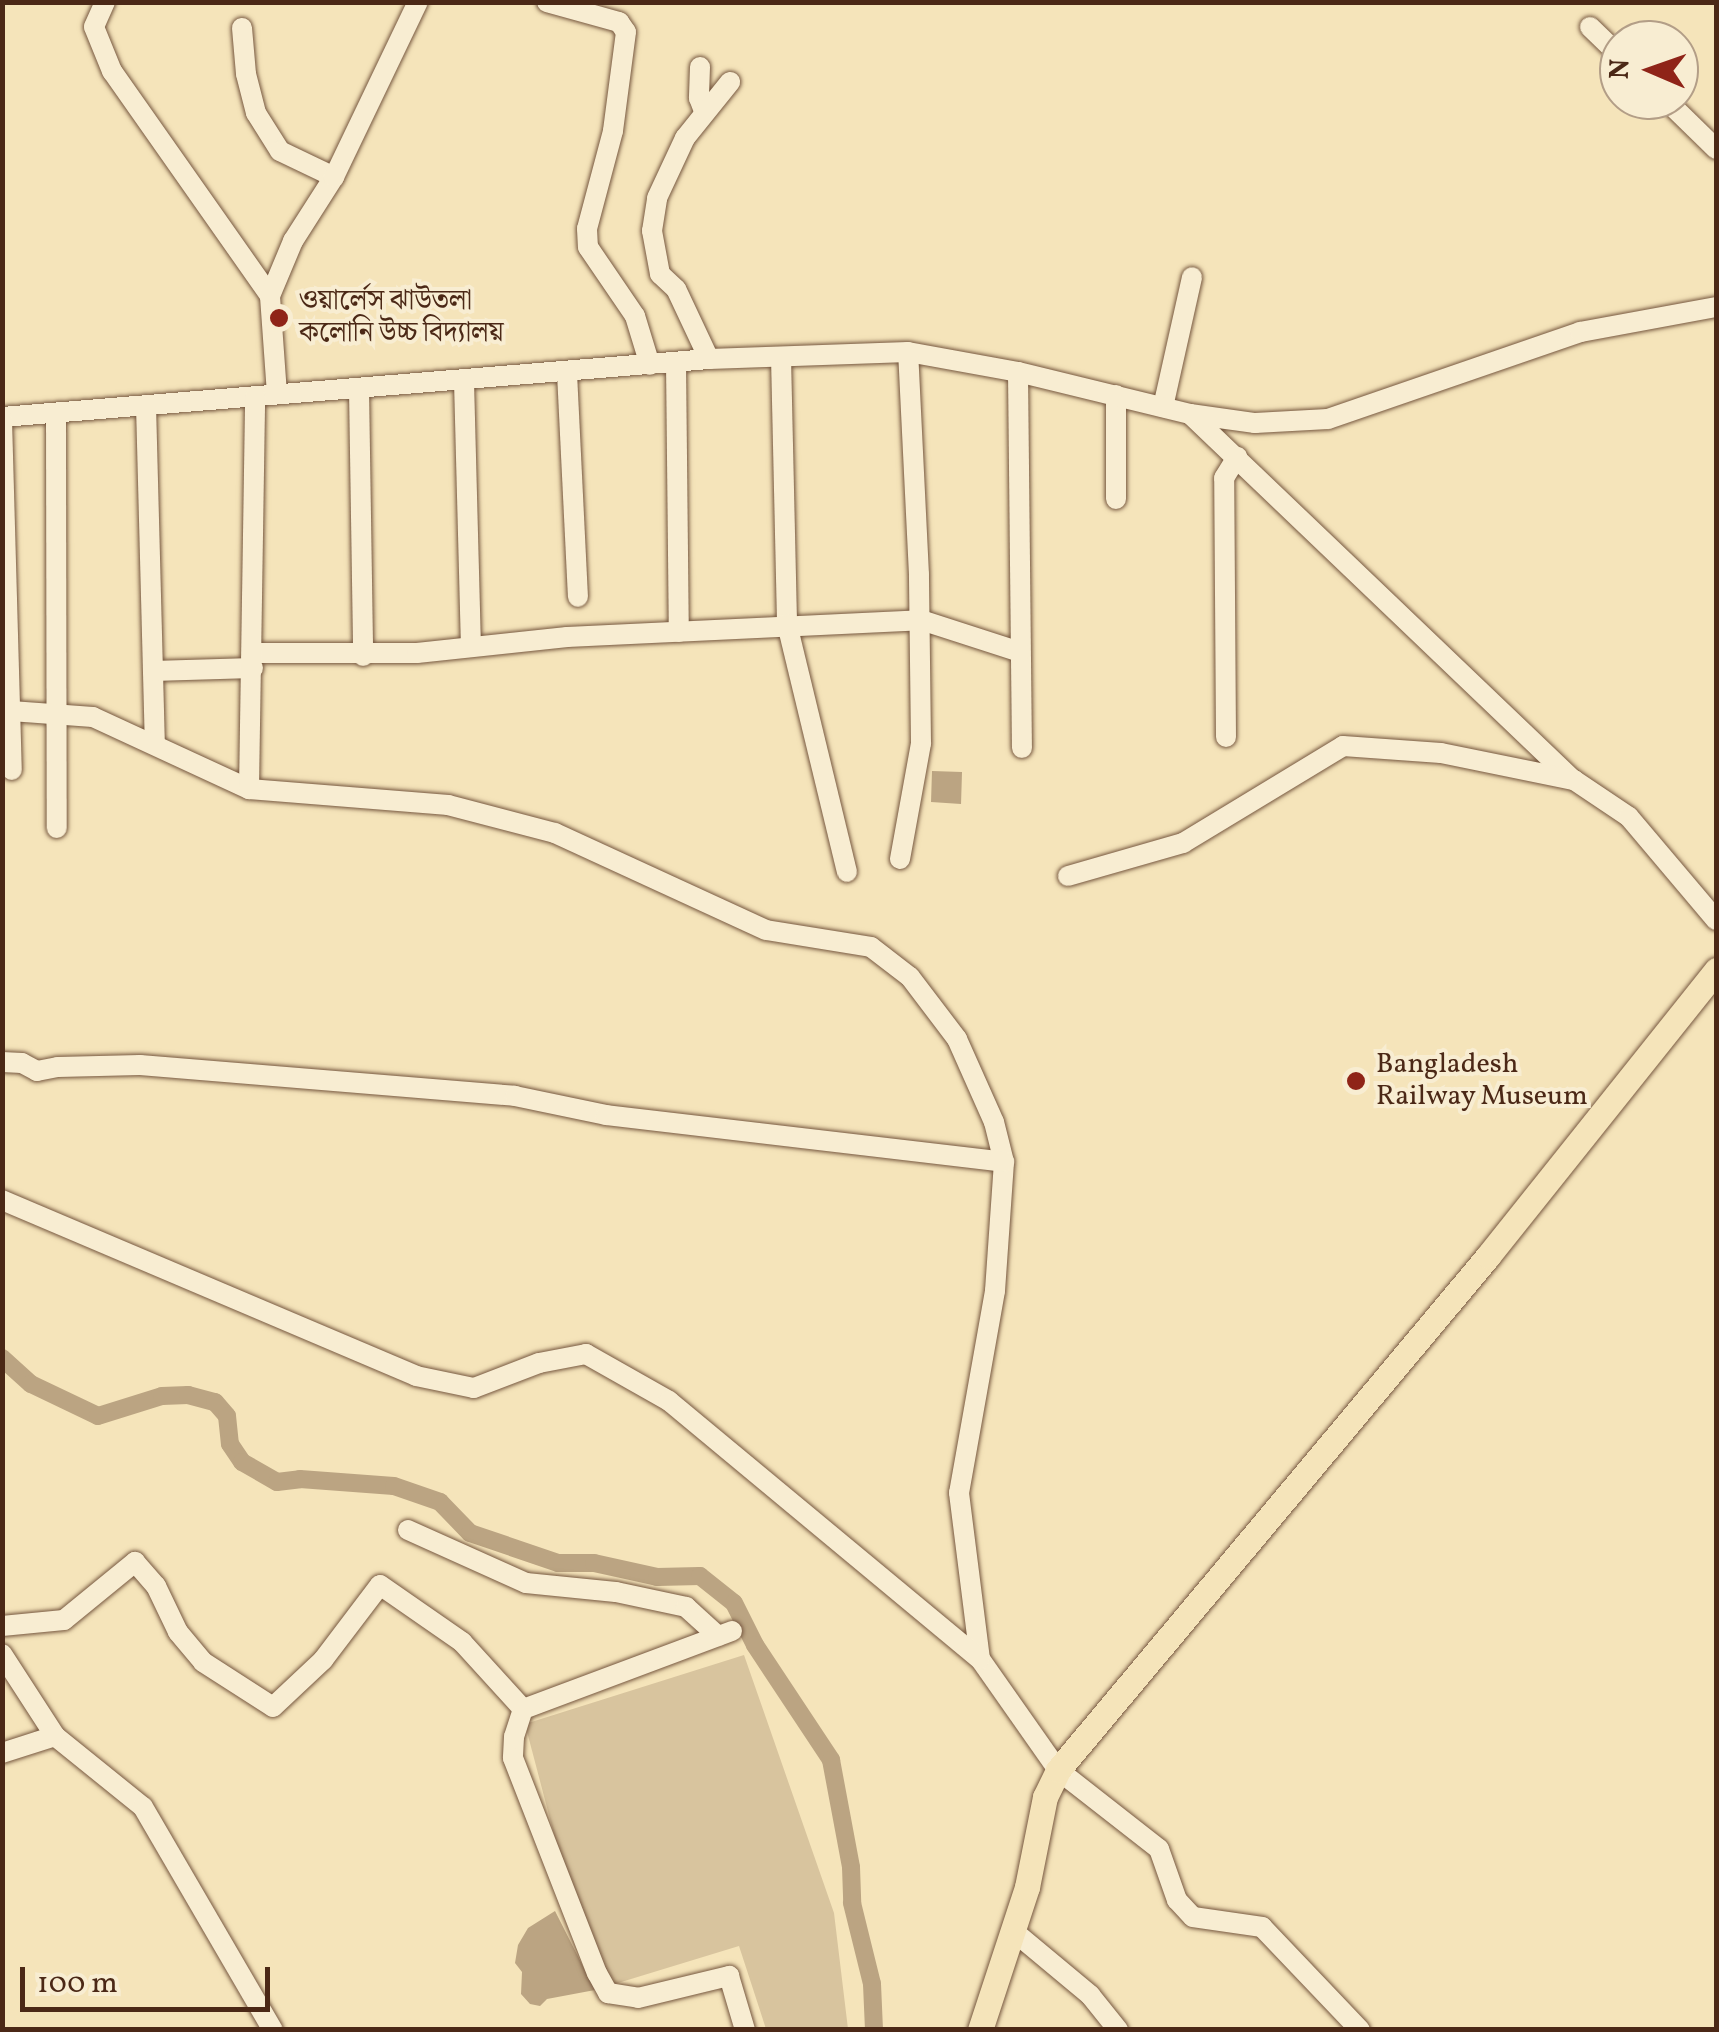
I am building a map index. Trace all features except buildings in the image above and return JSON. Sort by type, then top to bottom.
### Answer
[{"type":"main road","points":[[980,2030],[1026,1887],[1045,1797],[1058,1770],[1488,1256],[1716,970]]},
{"type":"street","points":[[106,2],[94,28],[112,72],[270,296]]},
{"type":"street","points":[[277,394],[270,296],[293,241],[334,177],[418,2]]},
{"type":"street","points":[[547,2],[619,22],[626,32],[613,130],[587,229],[588,247],[635,316],[650,365]]},
{"type":"street","points":[[1590,27],[1599,36]]},
{"type":"street","points":[[242,28],[246,74],[256,113],[280,151],[334,177]]},
{"type":"street","points":[[700,67],[699,98],[704,111]]},
{"type":"street","points":[[709,359],[676,289],[660,274],[652,231],[657,198],[685,138],[730,82]]},
{"type":"street","points":[[1686,120],[1716,149]]},
{"type":"street","points":[[1163,407],[1192,276]]},
{"type":"street","points":[[12,770],[2,418],[709,359],[908,352],[1018,372],[1190,414],[1256,423],[1328,419],[1580,332],[1716,307]]},
{"type":"street","points":[[900,859],[921,743],[921,620],[908,352]]},
{"type":"street","points":[[781,357],[787,624],[847,872]]},
{"type":"street","points":[[676,362],[679,632]]},
{"type":"street","points":[[1018,372],[1022,748]]},
{"type":"street","points":[[568,373],[578,597]]},
{"type":"street","points":[[464,381],[471,648]]},
{"type":"street","points":[[359,389],[362,656]]},
{"type":"street","points":[[1116,395],[1116,499]]},
{"type":"street","points":[[249,789],[254,396]]},
{"type":"street","points":[[146,404],[155,743]]},
{"type":"street","points":[[56,413],[57,828]]},
{"type":"street","points":[[1190,414],[1574,780],[1629,817],[1716,920]]},
{"type":"street","points":[[1218,418],[1224,478],[1226,737]]},
{"type":"street","points":[[1224,478],[1237,457]]},
{"type":"street","points":[[153,671],[253,660],[362,656],[787,624],[921,620],[1020,652]]},
{"type":"street","points":[[12,712],[55,711],[93,717],[249,789],[448,805],[555,833],[766,930],[872,947],[910,977],[956,1040],[994,1122],[1004,1162],[995,1291],[959,1493],[980,1659]]},
{"type":"street","points":[[1068,876],[1182,843],[1343,746],[1441,754],[1574,780]]},
{"type":"street","points":[[2,1062],[22,1062],[37,1072],[58,1066],[140,1064],[515,1096],[606,1115],[1004,1162]]},
{"type":"street","points":[[2,1200],[416,1376],[474,1388],[539,1363],[586,1354],[669,1401],[980,1659],[1058,1770],[1159,1849],[1177,1900],[1193,1917],[1262,1927],[1360,2030]]},
{"type":"street","points":[[408,1530],[526,1584],[616,1592],[686,1607],[725,1634],[523,1710]]},
{"type":"street","points":[[2,1626],[64,1620],[136,1562],[156,1586],[178,1632],[203,1662],[273,1707],[323,1660],[380,1584],[462,1642],[523,1710]]},
{"type":"street","points":[[2,1654],[54,1736],[143,1807],[272,2030]]},
{"type":"street","points":[[523,1710],[514,1737],[513,1758],[596,1973],[608,1993],[638,1998],[729,1976],[745,2030]]},
{"type":"street","points":[[2,1753],[54,1736]]},
{"type":"street","points":[[1012,1930],[1090,1995],[1118,2030]]},
{"type":"shaded area","points":[[932,771],[962,772],[961,804],[931,802]]},
{"type":"shaded area","points":[[744,1655],[834,1913],[848,2029],[766,2029],[739,1946],[595,1990],[525,1724]]},
{"type":"shaded area","points":[[555,1911],[595,1990],[547,1999],[540,2006],[530,2004],[521,1994],[522,1972],[515,1963],[518,1945],[528,1928]]},
{"type":"waterway","points":[[2,1358],[31,1384],[98,1416],[162,1396],[188,1395],[215,1402],[227,1416],[230,1444],[242,1462],[277,1482],[300,1479],[394,1486],[440,1502],[470,1533],[558,1563],[594,1563],[657,1577],[700,1576],[734,1603],[755,1645],[831,1760],[851,1867],[852,1903],[872,1984],[874,2030]]},
{"type":"place","name":"ওয়ার্লেস ঝাউতলা কলোনি উচ্চ বিদ্যালয়","points":[[279,318]]},
{"type":"place","name":"Bangladesh Railway Museum","points":[[1356,1081]]}]
